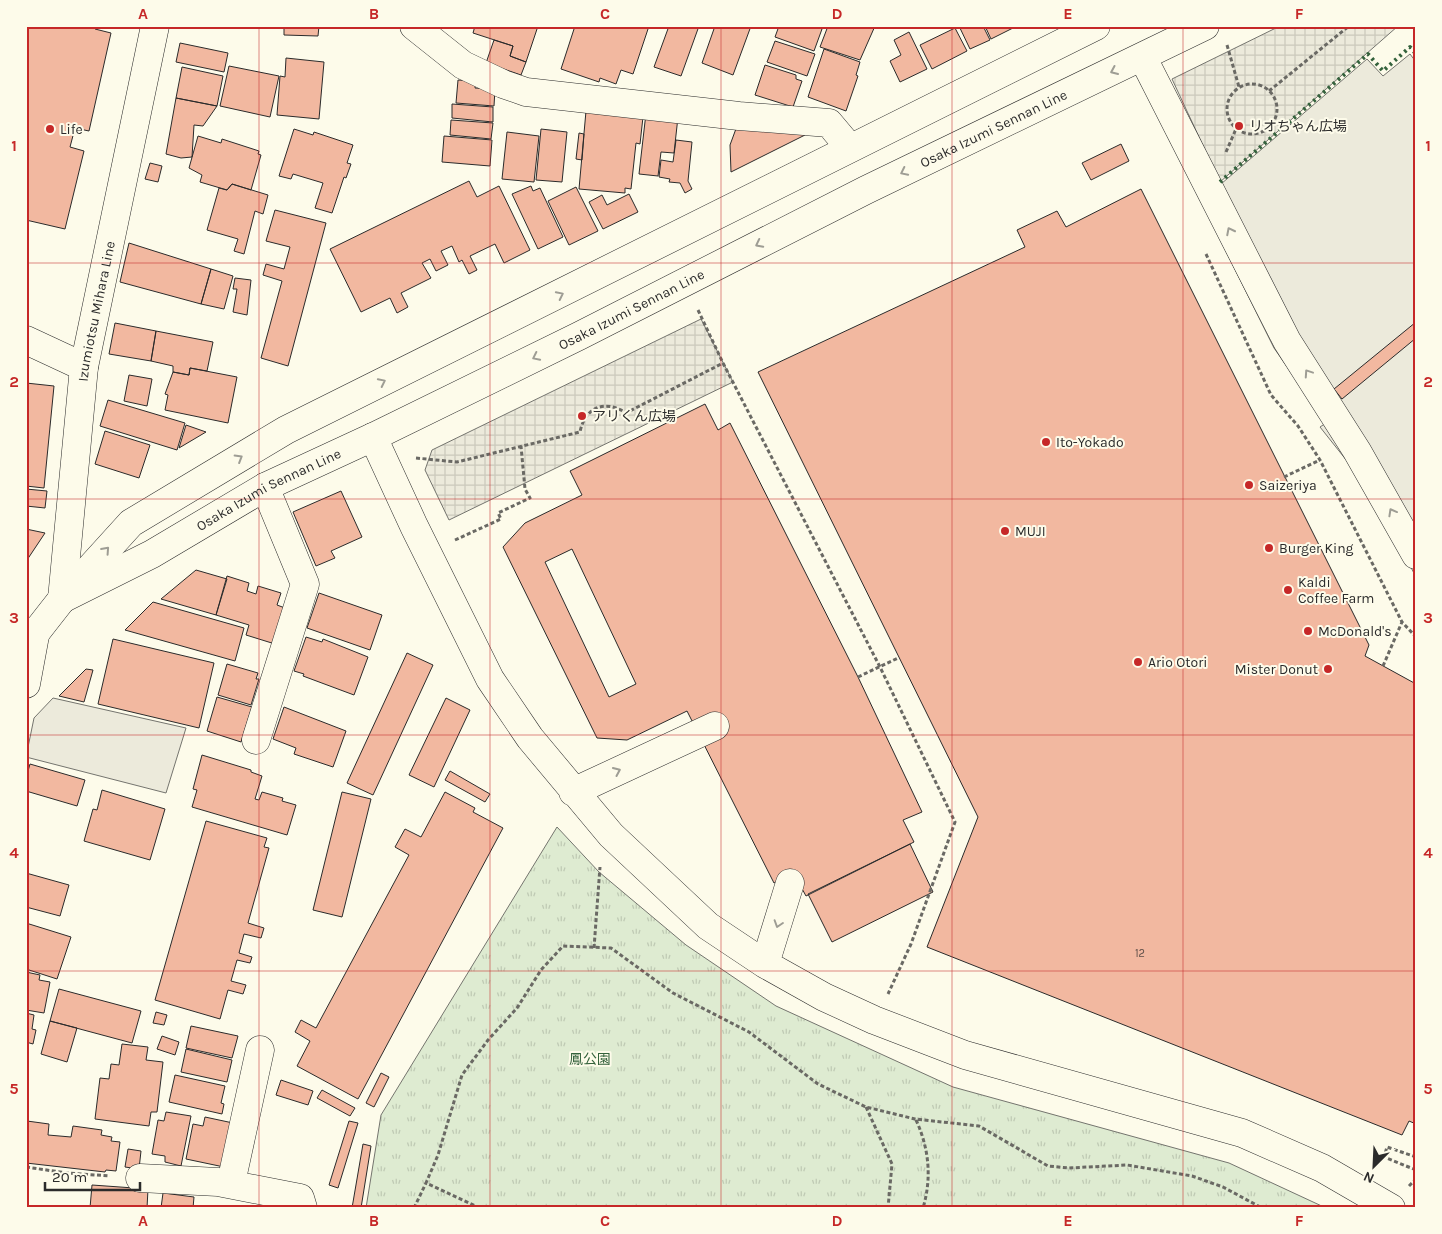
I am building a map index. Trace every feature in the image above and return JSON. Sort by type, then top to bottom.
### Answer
[{"type":"main road","name":"Izumiotsu Mihara Line","points":[[62,599],[84,367],[155,26]]},
{"type":"main road","points":[[414,26],[463,65],[503,84],[526,92],[739,116],[829,123],[850,148]]},
{"type":"main road","name":"Osaka Izumi Sennan Line","points":[[31,637],[62,599],[131,523],[286,430],[850,148],[1062,35],[1096,26]]},
{"type":"main road","name":"Osaka Izumi Sennan Line","points":[[62,599],[152,554],[265,487],[373,437],[579,336],[866,190],[1143,58],[1205,26]]},
{"type":"main road","points":[[1143,58],[1287,341],[1357,451],[1416,555]]},
{"type":"main road","points":[[26,340],[84,367]]},
{"type":"main road","points":[[373,437],[414,526],[490,679],[530,738],[573,792],[611,835],[708,926],[765,964],[833,1001],[874,1020],[964,1055],[1242,1133],[1322,1168],[1391,1208]]},
{"type":"main road","points":[[256,740],[305,584],[265,487]]},
{"type":"main road","points":[[26,684],[31,637]]},
{"type":"main road","points":[[573,792],[715,726]]},
{"type":"main road","points":[[765,964],[790,883]]},
{"type":"main road","points":[[231,1183],[260,1050]]},
{"type":"main road","points":[[140,1178],[231,1183],[300,1198],[304,1208]]},
{"type":"path","points":[[1269,91],[1348,26]]},
{"type":"path","points":[[1227,44],[1239,88]]},
{"type":"path","points":[[1255,84],[1269,91],[1277,106],[1273,122],[1268,128],[1252,134],[1236,128],[1227,115],[1229,100],[1239,88],[1255,84]]},
{"type":"path","points":[[697,308],[723,363],[880,667],[955,822],[911,944],[884,1002]]},
{"type":"path","points":[[411,457],[456,462],[580,432],[586,415],[592,409],[610,405],[626,413],[723,363]]},
{"type":"path","points":[[451,541],[501,519],[498,513],[530,498],[525,489],[521,446]]},
{"type":"path","points":[[1284,477],[1320,460]]},
{"type":"path","points":[[1383,666],[1402,622]]},
{"type":"path","points":[[858,677],[898,658]]},
{"type":"path","points":[[594,948],[601,864]]},
{"type":"path","points":[[414,1208],[438,1155],[462,1076],[488,1040],[517,1008],[541,970],[563,946],[611,948],[673,992],[749,1032],[818,1084],[866,1107],[915,1119],[979,1126],[1048,1166],[1069,1168],[1127,1165],[1192,1176],[1223,1187],[1262,1208]]},
{"type":"path","points":[[866,1107],[892,1164],[888,1208]]},
{"type":"path","points":[[915,1119],[924,1137],[929,1177],[923,1208]]},
{"type":"path","points":[[1416,1157],[1387,1146],[1384,1157],[1416,1170]]},
{"type":"path","points":[[26,1166],[67,1173],[140,1178]]},
{"type":"path","points":[[426,1183],[480,1208]]},
{"type":"green space","name":"鳳公園","points":[[557,827],[599,872],[686,945],[776,1006],[953,1087],[1229,1163],[1326,1208],[366,1208],[381,1115]]},
{"type":"shaded area","name":"リオちゃん広場","points":[[1280,26],[1398,26],[1220,182],[1172,79]]},
{"type":"shaded area","points":[[1410,54],[1416,62],[1416,577],[1370,490],[1320,427],[1326,423],[1274,348],[1198,195],[1221,184],[1367,59],[1383,76]]},
{"type":"shaded area","name":"アリくん広場","points":[[701,319],[733,382],[449,520],[425,470],[432,450]]},
{"type":"shaded area","points":[[53,698],[186,728],[166,793],[26,757],[34,718]]},
{"type":"building","name":"Life","points":[[26,26],[96,26],[95,29],[111,33],[89,131],[75,128],[70,147],[84,151],[65,229],[26,220]]},
{"type":"building","points":[[284,26],[319,26],[318,36],[284,35]]},
{"type":"building","points":[[475,26],[538,26],[526,62],[510,56],[513,46],[473,33]]},
{"type":"building","points":[[575,26],[649,26],[633,74],[621,70],[616,84],[600,78],[599,82],[561,69]]},
{"type":"building","points":[[669,26],[699,26],[681,76],[654,67]]},
{"type":"building","points":[[715,26],[751,26],[733,75],[702,63]]},
{"type":"building","points":[[779,26],[814,26],[822,29],[814,51],[775,37]]},
{"type":"building","points":[[828,26],[875,26],[860,60],[820,47]]},
{"type":"building","points":[[959,26],[983,26],[990,40],[970,49]]},
{"type":"building","points":[[985,26],[1017,26],[991,39]]},
{"type":"building","points":[[955,28],[967,51],[932,69],[920,45]]},
{"type":"building","points":[[909,32],[927,69],[900,82],[890,61],[901,55],[894,40]]},
{"type":"building","points":[[494,40],[513,46],[510,56],[526,62],[521,75],[486,63]]},
{"type":"building","points":[[775,41],[815,54],[807,76],[767,62]]},
{"type":"building","points":[[180,43],[228,53],[224,72],[176,62]]},
{"type":"building","points":[[824,49],[860,62],[856,75],[858,76],[846,111],[808,97]]},
{"type":"building","points":[[286,58],[324,62],[319,119],[277,115],[280,76],[285,77]]},
{"type":"building","points":[[765,65],[796,75],[796,79],[802,81],[793,107],[755,95]]},
{"type":"building","points":[[229,66],[279,76],[270,117],[220,106]]},
{"type":"building","points":[[182,67],[223,76],[217,106],[176,98]]},
{"type":"building","points":[[458,80],[476,81],[475,88],[495,89],[494,106],[456,103]]},
{"type":"building","points":[[176,98],[217,106],[203,126],[194,125],[192,157],[181,158],[166,154]]},
{"type":"building","points":[[452,104],[493,107],[493,122],[452,118]]},
{"type":"building","points":[[586,111],[643,117],[640,144],[636,143],[631,189],[625,188],[625,193],[579,189]]},
{"type":"building","points":[[646,113],[678,117],[674,153],[661,152],[658,176],[639,174]]},
{"type":"building","points":[[451,120],[493,123],[491,139],[450,135]]},
{"type":"building","points":[[737,126],[801,128],[805,135],[731,172],[730,145]]},
{"type":"building","points":[[294,129],[313,135],[314,132],[353,145],[347,163],[351,164],[346,178],[344,177],[332,213],[315,208],[323,183],[293,174],[291,179],[279,176]]},
{"type":"building","points":[[541,129],[567,132],[562,182],[536,180]]},
{"type":"building","points":[[507,132],[539,136],[534,182],[502,179]]},
{"type":"building","points":[[579,133],[584,134],[582,160],[576,159]]},
{"type":"building","points":[[198,136],[221,143],[222,139],[259,151],[258,154],[261,155],[251,190],[232,184],[227,190],[200,182],[202,175],[189,168]]},
{"type":"building","points":[[444,136],[492,140],[490,166],[442,162]]},
{"type":"building","points":[[676,140],[692,142],[688,181],[692,189],[685,193],[680,183],[669,182],[670,179],[659,177],[661,160],[673,162]]},
{"type":"building","points":[[1121,144],[1129,161],[1091,180],[1082,163]]},
{"type":"building","points":[[150,163],[162,166],[158,182],[145,179]]},
{"type":"building","points":[[469,181],[477,197],[499,186],[530,250],[504,263],[495,244],[470,256],[477,270],[469,274],[462,260],[459,262],[452,246],[441,251],[448,265],[436,271],[430,259],[422,263],[431,278],[401,293],[408,307],[397,313],[390,298],[361,312],[330,249]]},
{"type":"building","points":[[232,184],[268,195],[263,214],[255,211],[244,254],[234,251],[238,239],[207,230],[219,188],[227,190]]},
{"type":"building","points":[[531,186],[533,191],[540,188],[563,237],[538,249],[512,194]]},
{"type":"building","points":[[576,187],[598,231],[569,245],[548,201]]},
{"type":"building","name":"Ario Otori","points":[[1141,189],[1369,645],[1365,656],[1416,684],[1416,1124],[1409,1121],[1402,1135],[927,947],[978,817],[758,372],[1025,247],[1017,230],[1057,211],[1066,227]]},
{"type":"building","points":[[629,194],[638,212],[603,229],[589,202],[602,195],[607,205]]},
{"type":"building","points":[[275,210],[326,223],[288,366],[261,358],[282,281],[263,275],[266,264],[284,269],[290,247],[266,241]]},
{"type":"building","points":[[129,243],[211,269],[201,304],[120,282]]},
{"type":"building","points":[[211,269],[233,276],[224,309],[201,304]]},
{"type":"building","points":[[235,278],[251,280],[247,315],[233,312],[237,289],[233,289]]},
{"type":"building","points":[[1416,322],[1416,338],[1342,399],[1334,389]]},
{"type":"building","points":[[115,323],[156,331],[151,361],[109,354]]},
{"type":"building","points":[[156,331],[213,342],[207,371],[190,368],[189,375],[173,372],[173,366],[151,361]]},
{"type":"building","points":[[190,368],[237,377],[228,423],[165,410],[168,395],[165,394],[173,372],[189,375]]},
{"type":"building","points":[[129,375],[152,379],[147,406],[124,401]]},
{"type":"building","points":[[26,383],[54,386],[44,488],[26,486]]},
{"type":"building","points":[[108,400],[185,423],[177,450],[100,426]]},
{"type":"building","points":[[705,404],[718,430],[730,423],[858,677],[922,812],[903,820],[914,842],[806,896],[794,874],[774,883],[687,711],[627,740],[597,738],[503,547],[525,523],[582,495],[570,471]],"holes":[[[572,549],[636,684],[609,697],[545,562]]]},
{"type":"building","points":[[186,425],[206,432],[179,448]]},
{"type":"building","points":[[105,431],[150,445],[139,478],[95,464]]},
{"type":"building","points":[[26,489],[47,491],[45,508],[26,506]]},
{"type":"building","points":[[341,491],[362,537],[331,551],[335,558],[316,566],[293,512]]},
{"type":"building","points":[[26,529],[45,533],[27,560],[26,560]]},
{"type":"building","points":[[196,570],[227,579],[216,615],[161,599]]},
{"type":"building","points":[[227,576],[249,583],[247,591],[256,594],[258,586],[281,593],[277,605],[285,608],[275,644],[246,635],[249,625],[216,615]]},
{"type":"building","points":[[319,593],[382,615],[370,650],[307,628]]},
{"type":"building","points":[[153,602],[244,628],[235,661],[125,630]]},
{"type":"building","points":[[306,637],[322,642],[323,639],[368,657],[354,695],[294,671]]},
{"type":"building","points":[[113,639],[214,663],[199,728],[98,704]]},
{"type":"building","points":[[407,653],[433,665],[373,795],[347,783]]},
{"type":"building","points":[[227,664],[258,673],[256,679],[259,679],[251,705],[218,695]]},
{"type":"building","points":[[86,669],[93,670],[84,702],[59,696]]},
{"type":"building","points":[[217,697],[252,707],[241,742],[207,731]]},
{"type":"building","points":[[446,698],[470,710],[434,787],[409,775]]},
{"type":"building","points":[[284,707],[346,731],[333,767],[294,754],[296,748],[273,739]]},
{"type":"building","points":[[202,755],[251,770],[251,772],[262,776],[255,799],[259,800],[262,792],[283,798],[282,801],[296,805],[287,835],[192,807],[197,790],[193,789]]},
{"type":"building","points":[[30,764],[85,780],[77,806],[26,791],[26,778]]},
{"type":"building","points":[[450,771],[490,794],[485,802],[445,780]]},
{"type":"building","points":[[102,790],[165,809],[150,860],[84,841],[93,809],[97,810]]},
{"type":"building","points":[[342,792],[371,799],[342,917],[313,910]]},
{"type":"building","points":[[445,792],[475,808],[473,812],[503,828],[358,1099],[297,1066],[310,1041],[295,1032],[301,1020],[316,1028],[409,855],[395,847],[405,829],[421,837]]},
{"type":"building","points":[[206,821],[267,838],[264,847],[269,848],[248,923],[264,928],[261,938],[244,934],[239,953],[252,957],[250,963],[237,960],[231,981],[246,985],[243,994],[228,990],[220,1019],[155,1000]]},
{"type":"building","points":[[910,844],[933,892],[832,942],[808,894]]},
{"type":"building","points":[[26,873],[69,885],[60,916],[26,907]]},
{"type":"building","points":[[26,923],[71,937],[57,979],[26,969]]},
{"type":"building","points":[[26,972],[40,975],[39,980],[50,982],[44,1013],[26,1010]]},
{"type":"building","points":[[59,989],[141,1011],[132,1043],[50,1021]]},
{"type":"building","points":[[156,1012],[167,1015],[164,1025],[153,1023]]},
{"type":"building","points":[[26,1013],[34,1015],[32,1029],[36,1030],[33,1044],[26,1042]]},
{"type":"building","points":[[50,1021],[77,1028],[67,1062],[41,1054]]},
{"type":"building","points":[[191,1026],[238,1036],[232,1058],[186,1048]]},
{"type":"building","points":[[162,1036],[179,1042],[175,1055],[157,1049]]},
{"type":"building","points":[[122,1044],[148,1047],[146,1060],[163,1062],[157,1112],[151,1112],[149,1126],[95,1119],[100,1078],[109,1079],[111,1064],[119,1065]]},
{"type":"building","points":[[186,1049],[232,1060],[227,1082],[181,1072]]},
{"type":"building","points":[[381,1073],[389,1077],[374,1107],[366,1103]]},
{"type":"building","points":[[175,1075],[225,1086],[221,1103],[224,1104],[222,1114],[169,1102]]},
{"type":"building","points":[[281,1080],[313,1091],[308,1105],[276,1095]]},
{"type":"building","points":[[322,1090],[355,1108],[350,1116],[317,1098]]},
{"type":"building","points":[[166,1112],[191,1116],[181,1166],[165,1162],[165,1156],[152,1154],[158,1120],[164,1121]]},
{"type":"building","points":[[205,1117],[233,1123],[224,1167],[186,1159],[193,1124],[203,1126]]},
{"type":"building","points":[[27,1121],[49,1124],[48,1135],[71,1137],[73,1126],[102,1130],[101,1135],[112,1137],[111,1141],[120,1142],[116,1171],[106,1170],[105,1172],[26,1163]]},
{"type":"building","points":[[349,1121],[358,1123],[338,1188],[329,1185]]},
{"type":"building","points":[[363,1144],[371,1146],[361,1208],[352,1208]]},
{"type":"building","points":[[128,1149],[141,1151],[139,1169],[125,1167]]},
{"type":"building","points":[[92,1185],[148,1189],[147,1208],[90,1208]]},
{"type":"building","points":[[163,1193],[194,1197],[193,1208],[161,1208]]},
{"type":"hedge","points":[[1220,182],[1368,54],[1383,71],[1410,47],[1416,54]]},
{"type":"place","name":"リオちゃん広場","points":[[1239,126]]},
{"type":"place","name":"Life","points":[[50,129]]},
{"type":"place","name":"アリくん広場","points":[[582,416]]},
{"type":"place","name":"Ito-Yokado","points":[[1046,442]]},
{"type":"place","name":"Saizeriya","points":[[1249,485]]},
{"type":"place","name":"MUJI","points":[[1005,531]]},
{"type":"place","name":"Burger King","points":[[1269,548]]},
{"type":"place","name":"Kaldi Coffee Farm","points":[[1288,590]]},
{"type":"place","name":"McDonald's","points":[[1308,631]]},
{"type":"place","name":"Ario Otori","points":[[1138,662]]},
{"type":"place","name":"Mister Donut","points":[[1328,669]]}]
